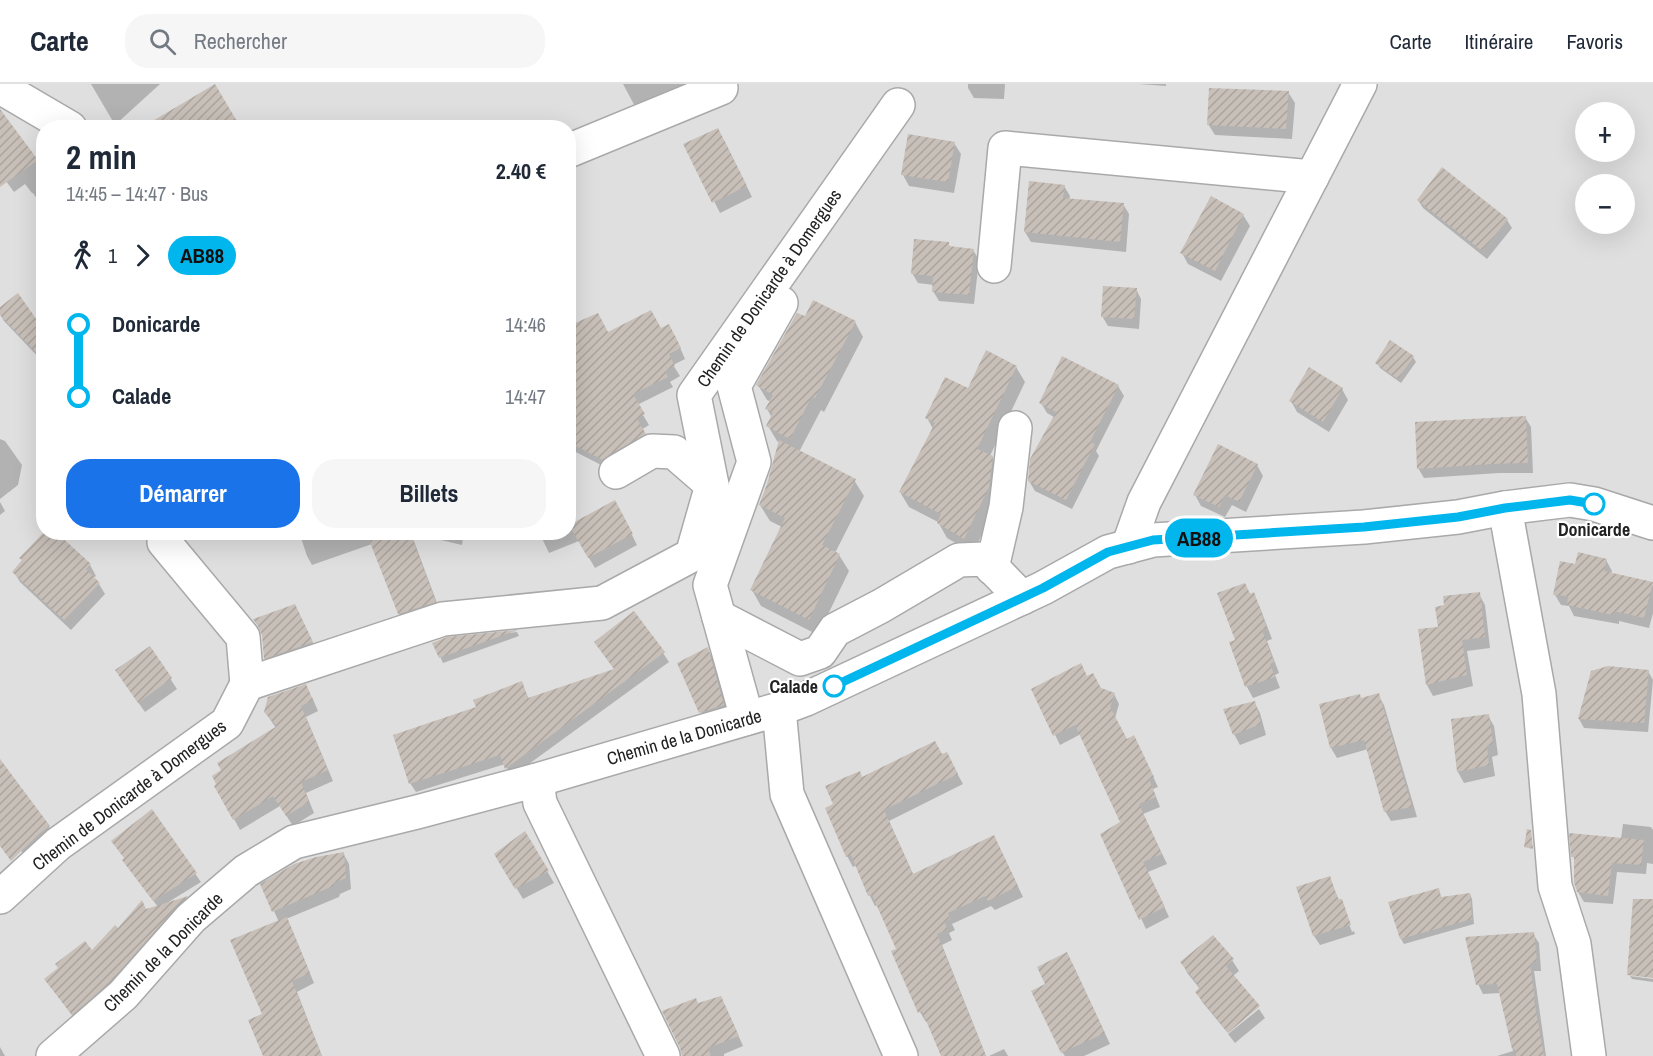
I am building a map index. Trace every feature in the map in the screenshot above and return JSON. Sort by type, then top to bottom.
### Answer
[{"type":"street","points":[[1128,547],[1144,502],[1360,84]]},
{"type":"street","points":[[0,87],[35,94],[62,120]]},
{"type":"street","points":[[576,148],[721,88]]},
{"type":"street","name":"Chemin de Donicarde à Domergues","points":[[0,897],[58,844],[227,723],[247,684],[443,619],[602,603],[692,555],[712,485],[694,394],[898,105]]},
{"type":"street","points":[[994,266],[1005,148],[1312,177]]},
{"type":"street","points":[[747,718],[710,585],[754,462],[734,387],[783,299]]},
{"type":"street","points":[[992,568],[1006,507],[1015,428]]},
{"type":"street","points":[[616,472],[652,452],[674,452],[712,485]]},
{"type":"street","name":"Chemin de la Donicarde","points":[[53,1056],[123,995],[191,918],[246,871],[294,842],[537,780],[779,709],[806,699],[1043,588],[1108,552],[1153,540],[1376,526],[1458,517],[1505,508],[1570,500],[1594,504],[1653,522]]},
{"type":"street","points":[[1505,508],[1539,694],[1555,886],[1574,944],[1589,1056]]},
{"type":"street","points":[[164,540],[243,637],[247,684]]},
{"type":"street","points":[[719,617],[800,659],[820,652],[835,630],[881,606],[958,560],[984,559],[1022,598]]},
{"type":"street","points":[[779,709],[787,794],[902,1056]]},
{"type":"street","points":[[537,780],[540,803],[663,1056]]},
{"type":"shaded area","points":[[0,84],[1653,84],[1653,1056],[0,1056]]},
{"type":"building","points":[[215,84],[236,120],[154,120]]},
{"type":"building","points":[[1209,88],[1289,91],[1286,129],[1207,125]]},
{"type":"building","points":[[0,109],[36,157],[36,161],[0,187]]},
{"type":"building","points":[[718,128],[747,186],[712,203],[683,144]]},
{"type":"building","points":[[908,134],[955,142],[948,182],[901,175]]},
{"type":"building","points":[[1442,167],[1508,219],[1482,251],[1417,200]]},
{"type":"building","points":[[1029,181],[1065,185],[1063,198],[1124,203],[1120,242],[1024,232]]},
{"type":"building","points":[[1211,196],[1244,214],[1215,271],[1180,253]]},
{"type":"building","points":[[914,239],[949,242],[949,246],[974,249],[969,295],[932,292],[933,276],[911,274]]},
{"type":"building","points":[[1103,286],[1137,288],[1134,319],[1101,317]]},
{"type":"building","points":[[18,293],[36,319],[36,353],[0,315],[0,307]]},
{"type":"building","points":[[813,300],[856,321],[815,398],[812,396],[790,439],[766,426],[773,412],[765,409],[773,395],[756,385],[797,313],[805,316]]},
{"type":"building","points":[[651,310],[661,328],[669,324],[681,348],[669,354],[675,366],[665,371],[668,377],[633,394],[645,414],[637,419],[646,434],[603,460],[576,446],[576,323],[598,313],[608,332]]},
{"type":"building","points":[[1390,340],[1414,356],[1398,379],[1375,363]]},
{"type":"building","points":[[986,350],[1017,366],[977,449],[993,456],[989,487],[964,539],[937,523],[941,514],[899,492],[935,423],[925,418],[945,377],[968,388]]},
{"type":"building","points":[[1062,356],[1119,385],[1090,442],[1095,444],[1066,500],[1028,481],[1030,459],[1056,412],[1039,403]]},
{"type":"building","points":[[1309,367],[1343,388],[1323,422],[1289,401]]},
{"type":"building","points":[[1526,416],[1528,463],[1417,469],[1415,422]]},
{"type":"building","points":[[779,440],[856,479],[822,545],[840,554],[809,620],[750,590],[785,518],[759,505]]},
{"type":"building","points":[[1218,444],[1258,464],[1239,502],[1225,495],[1219,507],[1193,495]]},
{"type":"building","points":[[615,500],[633,534],[588,558],[576,537],[576,521]]},
{"type":"building","points":[[36,540],[65,540],[91,564],[86,569],[100,583],[64,620],[12,572],[22,560],[19,558]]},
{"type":"building","points":[[369,540],[413,540],[436,602],[398,614]]},
{"type":"building","points":[[1578,552],[1607,559],[1604,571],[1653,582],[1644,618],[1614,611],[1613,615],[1567,605],[1568,596],[1553,595],[1560,561],[1575,564]]},
{"type":"building","points":[[1245,583],[1250,594],[1254,592],[1267,628],[1262,630],[1274,662],[1270,664],[1275,677],[1245,687],[1229,642],[1235,640],[1217,593]]},
{"type":"building","points":[[1480,592],[1485,637],[1462,640],[1467,675],[1426,685],[1418,629],[1438,627],[1435,607],[1444,605],[1443,596]]},
{"type":"building","points":[[295,604],[313,642],[264,659],[262,635],[253,619]]},
{"type":"building","points":[[634,611],[665,652],[505,769],[500,755],[409,784],[393,735],[476,707],[473,700],[522,681],[528,698],[614,669],[594,642]]},
{"type":"building","points":[[518,630],[439,658],[432,643],[447,637]]},
{"type":"building","points":[[150,646],[172,678],[138,703],[115,670]]},
{"type":"building","points":[[708,647],[724,705],[699,713],[677,663]]},
{"type":"building","points":[[1081,663],[1087,676],[1093,673],[1101,688],[1115,693],[1110,707],[1127,739],[1134,735],[1154,777],[1149,779],[1156,797],[1139,804],[1162,854],[1143,862],[1165,907],[1139,920],[1100,834],[1120,822],[1075,725],[1053,736],[1031,689]]},
{"type":"building","points":[[1608,666],[1649,670],[1644,723],[1578,719],[1591,671]]},
{"type":"building","points":[[306,684],[313,700],[301,706],[328,770],[301,782],[309,802],[286,816],[273,796],[233,820],[214,786],[216,784],[212,776],[221,770],[217,763],[277,726],[264,712],[268,697]]},
{"type":"building","points":[[1379,693],[1412,807],[1384,812],[1364,740],[1330,748],[1319,704],[1360,694],[1361,698]]},
{"type":"building","points":[[1255,701],[1261,724],[1233,735],[1223,709]]},
{"type":"building","points":[[1489,714],[1493,744],[1487,746],[1489,765],[1457,772],[1451,719]]},
{"type":"building","points":[[935,741],[942,754],[947,752],[958,774],[884,810],[913,874],[994,835],[1018,886],[988,901],[985,896],[948,913],[950,919],[944,922],[948,929],[937,934],[986,1056],[941,1056],[922,1011],[918,1013],[891,951],[896,949],[872,895],[868,896],[851,855],[846,857],[825,808],[833,804],[825,786],[860,771],[862,777]]},
{"type":"building","points":[[0,759],[50,826],[11,861],[0,846]]},
{"type":"building","points":[[152,809],[197,873],[153,901],[122,860],[124,858],[111,841]]},
{"type":"building","points":[[1527,829],[1531,830],[1533,849],[1524,847]]},
{"type":"building","points":[[525,831],[549,871],[515,889],[494,854]]},
{"type":"building","points":[[1569,833],[1644,840],[1641,865],[1612,863],[1608,896],[1577,892]]},
{"type":"building","points":[[344,852],[346,878],[334,883],[333,886],[272,912],[260,884],[294,864]]},
{"type":"building","points":[[1330,876],[1338,899],[1342,899],[1351,925],[1313,936],[1296,887]]},
{"type":"building","points":[[1439,888],[1441,897],[1470,893],[1472,919],[1400,939],[1388,902]]},
{"type":"building","points":[[188,896],[110,982],[72,1015],[44,979],[58,968],[55,964],[85,941],[92,950],[115,925],[118,928],[142,900],[146,909]]},
{"type":"building","points":[[1633,899],[1653,899],[1653,978],[1627,975]]},
{"type":"building","points":[[287,917],[310,973],[292,981],[322,1056],[263,1056],[248,1020],[262,1014],[230,940]]},
{"type":"building","points":[[1534,932],[1537,962],[1530,963],[1544,1056],[1516,1056],[1515,1049],[1512,1049],[1497,984],[1476,985],[1465,937]]},
{"type":"building","points":[[1213,935],[1234,959],[1226,966],[1260,1006],[1228,1033],[1195,992],[1200,987],[1180,962]]},
{"type":"building","points":[[1067,952],[1105,1033],[1061,1053],[1031,991],[1045,984],[1037,967]]},
{"type":"building","points":[[721,996],[739,1036],[708,1048],[711,1056],[682,1056],[662,1011],[696,998],[698,1003]]},
{"type":"bus line","name":"AB88","points":[[834,686],[1043,588],[1108,552],[1153,540],[1364,527],[1458,517],[1505,508],[1570,500],[1594,504]]},
{"type":"place","name":"Donicarde","points":[[1594,504]]},
{"type":"place","name":"Calade","points":[[834,686]]}]
